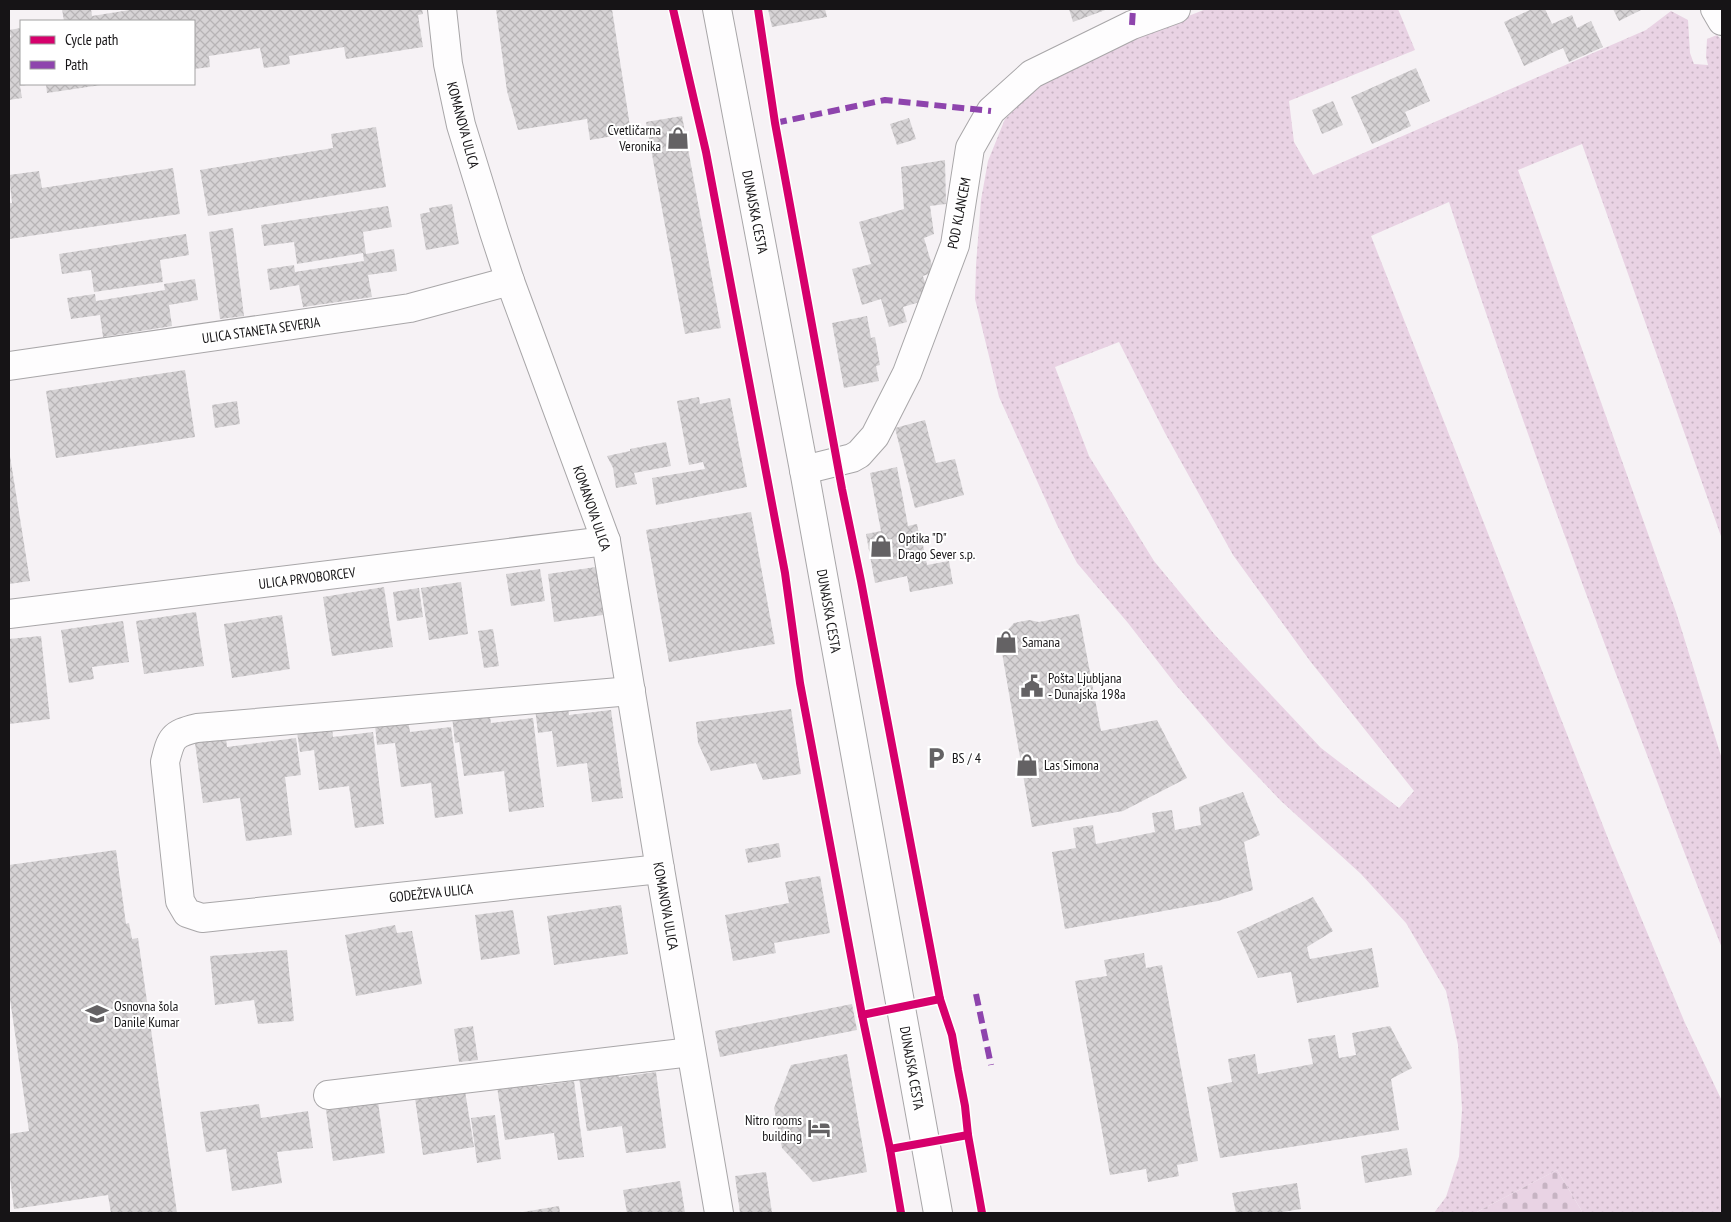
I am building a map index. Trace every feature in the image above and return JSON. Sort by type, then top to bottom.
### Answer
[{"type":"street","name":"KOMANOVA ULICA","points":[[442,9],[448,64],[461,125],[510,281],[606,541],[719,1213]]},
{"type":"street","name":"DUNAJSKA CESTA","points":[[717,9],[804,470],[938,1213]]},
{"type":"street","name":"POD KLANCEM","points":[[804,470],[852,458],[859,454],[875,436],[907,373],[955,245],[970,148],[991,111],[1032,74],[1132,17],[1176,9]]},
{"type":"street","points":[[1714,9],[1722,21]]},
{"type":"street","name":"ULICA STANETA SEVERJA","points":[[9,366],[410,308],[510,281]]},
{"type":"street","name":"ULICA PRVOBORCEV","points":[[9,614],[606,541]]},
{"type":"street","name":"GODEŽEVA ULICA","points":[[631,691],[197,728],[180,732],[169,744],[165,762],[180,901],[187,913],[202,918],[660,869]]},
{"type":"street","points":[[328,1095],[691,1052]]},
{"type":"green space","points":[[1206,9],[1398,9],[1415,50],[1289,101],[1294,142],[1313,175],[1646,30],[1671,11],[1688,20],[1690,53],[1694,64],[1708,65],[1706,57],[1707,39],[1717,35],[1722,40],[1722,539],[1582,144],[1518,170],[1676,612],[1722,759],[1722,948],[1571,553],[1508,378],[1449,202],[1371,236],[1611,846],[1685,1023],[1722,1101],[1722,1213],[1583,1213],[1557,1170],[1475,1213],[1434,1213],[1446,1197],[1459,1157],[1462,1109],[1458,1045],[1446,991],[1406,923],[1361,874],[1281,801],[1226,743],[1176,685],[1128,623],[1077,563],[1057,525],[999,397],[975,299],[981,200],[988,161],[1005,119],[1040,84],[1089,56]],"holes":[[[1119,342],[1165,433],[1233,555],[1310,661],[1414,791],[1399,808],[1321,748],[1215,635],[1154,561],[1089,456],[1055,367]]]},
{"type":"green space","points":[[1557,1170],[1583,1213],[1475,1213]]},
{"type":"building","points":[[62,9],[91,9],[92,16],[136,9],[422,9],[423,14],[418,15],[423,47],[346,59],[344,47],[289,56],[290,64],[264,68],[260,48],[209,56],[210,67],[195,69],[195,20],[64,20]]},
{"type":"building","points":[[496,9],[612,9],[631,133],[590,140],[587,119],[518,130],[507,91]]},
{"type":"building","points":[[768,9],[825,9],[827,17],[772,27]]},
{"type":"building","points":[[1069,9],[1108,9],[1073,22]]},
{"type":"building","points":[[1532,9],[1545,9],[1552,24],[1572,15],[1577,28],[1591,21],[1603,47],[1569,62],[1563,48],[1524,66],[1504,22]]},
{"type":"building","points":[[1613,9],[1643,9],[1619,21]]},
{"type":"building","points":[[20,28],[20,85],[26,85],[20,86],[22,98],[9,100],[9,38],[11,37],[9,30]]},
{"type":"building","points":[[1416,68],[1430,101],[1405,112],[1411,126],[1372,144],[1351,97]]},
{"type":"building","points":[[46,85],[101,85],[47,93]]},
{"type":"building","points":[[1333,101],[1343,125],[1322,134],[1312,110]]},
{"type":"building","points":[[682,116],[721,328],[685,334],[646,122]]},
{"type":"building","points":[[909,118],[916,139],[897,145],[890,124]]},
{"type":"building","points":[[376,127],[386,187],[208,216],[200,170],[333,148],[331,134]]},
{"type":"building","points":[[945,160],[946,204],[930,206],[934,234],[924,238],[934,272],[923,276],[930,299],[903,307],[907,322],[889,327],[881,299],[862,305],[852,269],[871,264],[859,222],[904,209],[901,167]]},
{"type":"building","points":[[173,168],[180,214],[9,239],[9,203],[12,203],[9,175],[39,171],[42,188]]},
{"type":"building","points":[[452,204],[459,244],[426,250],[420,214],[430,212],[429,208]]},
{"type":"building","points":[[388,206],[392,227],[363,232],[366,254],[394,249],[397,271],[368,275],[372,297],[303,307],[299,285],[270,290],[267,269],[294,265],[295,272],[364,261],[363,253],[297,264],[294,242],[264,246],[261,225]]},
{"type":"building","points":[[233,228],[244,316],[220,319],[209,232]]},
{"type":"building","points":[[186,234],[189,255],[160,260],[163,282],[94,292],[91,270],[62,274],[59,254]]},
{"type":"building","points":[[195,279],[198,300],[169,305],[172,326],[103,337],[100,315],[71,319],[67,298],[95,294],[96,301],[165,290],[164,284]]},
{"type":"building","points":[[867,316],[871,338],[875,337],[880,365],[876,366],[879,381],[844,388],[832,323]]},
{"type":"building","points":[[185,370],[195,437],[56,458],[46,391]]},
{"type":"building","points":[[699,397],[700,404],[730,398],[747,487],[656,505],[652,478],[705,469],[703,462],[689,465],[677,401]]},
{"type":"building","points":[[237,401],[240,424],[215,428],[212,405]]},
{"type":"building","points":[[925,420],[936,463],[955,459],[964,495],[915,508],[895,428]]},
{"type":"building","points":[[666,442],[671,466],[634,473],[637,484],[616,488],[613,468],[607,456],[630,451],[630,449]]},
{"type":"building","points":[[9,450],[30,581],[9,584]]},
{"type":"building","points":[[897,467],[908,526],[917,524],[927,565],[949,561],[953,584],[910,592],[907,576],[875,583],[866,534],[881,531],[870,473]]},
{"type":"building","points":[[751,512],[775,644],[669,662],[646,530]]},
{"type":"building","points":[[596,567],[603,615],[554,622],[548,574]]},
{"type":"building","points":[[540,569],[545,601],[511,606],[506,574]]},
{"type":"building","points":[[461,582],[468,634],[429,640],[421,588]]},
{"type":"building","points":[[384,587],[393,647],[332,656],[323,597]]},
{"type":"building","points":[[419,588],[423,617],[397,621],[393,592]]},
{"type":"building","points":[[196,612],[204,666],[144,674],[136,621]]},
{"type":"building","points":[[1079,614],[1101,731],[1157,720],[1187,778],[1123,811],[1032,827],[1001,647],[1005,633],[1014,623],[1029,620],[1039,622]]},
{"type":"building","points":[[282,615],[290,669],[232,678],[224,624]]},
{"type":"building","points":[[123,621],[129,662],[92,667],[94,679],[69,683],[61,630]]},
{"type":"building","points":[[493,629],[499,666],[484,668],[478,631]]},
{"type":"building","points":[[41,636],[50,719],[9,724],[9,639]]},
{"type":"building","points":[[568,705],[569,715],[611,710],[623,798],[592,802],[587,763],[557,767],[552,731],[538,733],[535,708]]},
{"type":"building","points":[[791,709],[801,774],[763,780],[756,763],[711,771],[698,743],[696,722]]},
{"type":"building","points":[[489,711],[491,723],[533,718],[544,807],[509,812],[504,771],[464,776],[459,742],[455,743],[452,716]]},
{"type":"building","points":[[408,721],[410,732],[451,727],[463,814],[435,818],[431,783],[401,787],[395,743],[377,745],[375,725]]},
{"type":"building","points":[[332,727],[333,737],[373,732],[384,824],[355,828],[349,786],[319,790],[314,750],[300,752],[297,732]]},
{"type":"building","points":[[296,738],[301,775],[285,777],[292,835],[246,841],[240,798],[203,803],[195,743],[226,739],[227,747]]},
{"type":"building","points":[[1243,792],[1260,835],[1244,842],[1253,890],[1218,901],[1065,929],[1052,852],[1076,848],[1073,828],[1093,825],[1096,844],[1155,832],[1152,813],[1172,810],[1175,830],[1201,825],[1199,807]]},
{"type":"building","points":[[779,843],[781,857],[748,863],[745,849]]},
{"type":"building","name":"Osnovna šola Danile Kumar","points":[[116,850],[126,924],[129,923],[132,939],[138,938],[177,1213],[111,1213],[108,1195],[14,1209],[9,1170],[9,1134],[29,1131],[9,992],[9,865]]},
{"type":"building","points":[[820,876],[830,933],[774,943],[776,953],[733,961],[725,915],[789,903],[785,882]]},
{"type":"building","points":[[1313,897],[1333,931],[1307,947],[1310,959],[1372,948],[1379,987],[1297,1003],[1291,972],[1258,978],[1237,932]]},
{"type":"building","points":[[621,905],[628,954],[554,965],[547,916]]},
{"type":"building","points":[[513,910],[520,954],[481,960],[475,915]]},
{"type":"building","points":[[395,925],[397,933],[412,931],[422,984],[356,996],[345,935]]},
{"type":"building","points":[[287,950],[294,1021],[258,1024],[254,1000],[215,1005],[210,956]]},
{"type":"building","points":[[1144,953],[1146,968],[1162,965],[1198,1161],[1177,1165],[1179,1176],[1148,1182],[1146,1169],[1110,1175],[1075,981],[1107,976],[1104,960]]},
{"type":"building","points":[[852,1004],[857,1030],[720,1057],[715,1031]]},
{"type":"building","points":[[473,1026],[478,1060],[459,1062],[454,1029]]},
{"type":"building","points":[[1390,1026],[1412,1068],[1391,1079],[1399,1130],[1220,1158],[1207,1087],[1232,1082],[1228,1059],[1255,1054],[1258,1074],[1313,1064],[1308,1039],[1335,1035],[1339,1058],[1356,1055],[1352,1033]]},
{"type":"building","name":"Nitro rooms building","points":[[847,1054],[867,1172],[813,1182],[782,1148],[774,1108],[791,1065]]},
{"type":"building","points":[[617,1066],[619,1077],[656,1072],[666,1148],[626,1153],[622,1126],[587,1131],[578,1071]]},
{"type":"building","points":[[535,1075],[537,1086],[574,1081],[584,1157],[558,1160],[554,1133],[505,1140],[496,1080]]},
{"type":"building","points":[[465,1091],[474,1147],[423,1155],[415,1098]]},
{"type":"building","points":[[378,1102],[385,1153],[333,1161],[326,1110]]},
{"type":"building","points":[[259,1104],[261,1118],[308,1111],[313,1148],[277,1152],[282,1183],[232,1191],[226,1149],[206,1152],[200,1112]]},
{"type":"building","points":[[495,1115],[501,1159],[477,1163],[471,1118]]},
{"type":"building","points":[[1407,1148],[1412,1175],[1365,1183],[1361,1156]]},
{"type":"building","points":[[766,1172],[772,1213],[740,1213],[735,1176]]},
{"type":"building","points":[[680,1181],[685,1213],[627,1213],[623,1190]]},
{"type":"building","points":[[1297,1183],[1301,1209],[1276,1213],[1236,1213],[1232,1193]]},
{"type":"building","points":[[559,1206],[560,1213],[523,1213],[523,1212]]},
{"type":"marked path","points":[[1132,25],[1133,9]]},
{"type":"marked path","points":[[775,123],[885,100],[991,111]]},
{"type":"marked path","points":[[976,994],[991,1065]]},
{"type":"cycle path","points":[[673,9],[706,152],[785,573],[800,683],[901,1213]]},
{"type":"cycle path","points":[[758,9],[775,123],[842,489],[940,999],[952,1035],[982,1213]]},
{"type":"cycle path","points":[[862,1015],[940,999]]},
{"type":"cycle path","points":[[890,1149],[968,1135]]},
{"type":"place","name":"Cvetličarna Veronika","points":[[678,138]]},
{"type":"place","name":"Optika \"D\" Drago Sever s.p.","points":[[881,546]]},
{"type":"place","name":"Samana","points":[[1006,642]]},
{"type":"place","name":"Pošta Ljubljana - Dunajska 198a","points":[[1032,686]]},
{"type":"place","name":"BS / 4","points":[[936,758]]},
{"type":"place","name":"Las Simona","points":[[1027,765]]},
{"type":"place","name":"Osnovna šola Danile Kumar","points":[[97,1014]]},
{"type":"place","name":"Nitro rooms building","points":[[819,1128]]}]
